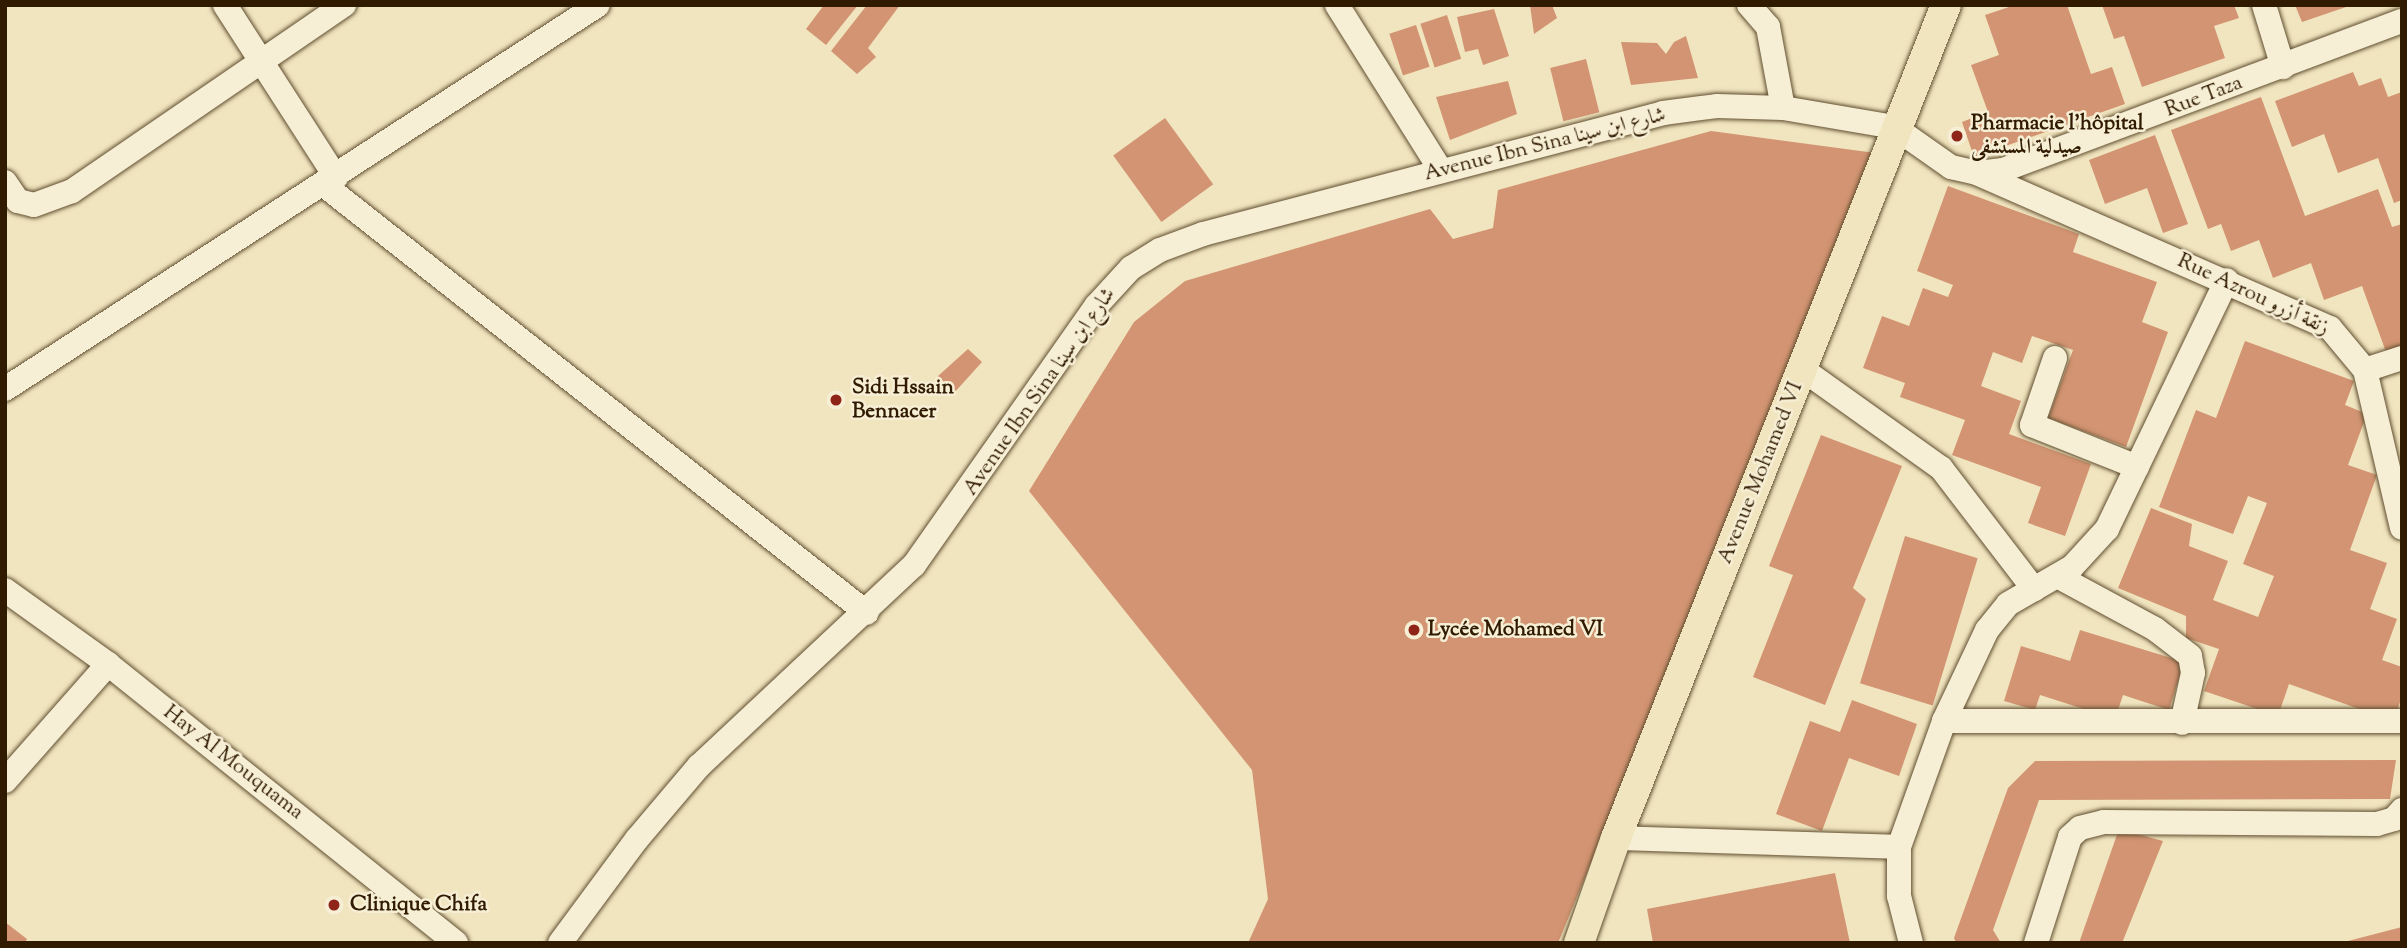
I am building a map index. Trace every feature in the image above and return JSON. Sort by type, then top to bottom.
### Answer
[{"type":"main road","name":"Avenue Mohamed VI","points":[[1579,943],[1616,838],[1802,369],[1894,127],[1946,5]]},
{"type":"street","points":[[225,5],[330,181],[867,612]]},
{"type":"street","points":[[5,182],[19,201],[34,205],[72,191],[344,5]]},
{"type":"street","points":[[5,389],[598,5]]},
{"type":"street","points":[[1749,5],[1768,27],[1783,108]]},
{"type":"street","points":[[2264,5],[2283,67]]},
{"type":"street","points":[[1346,7],[1441,171]]},
{"type":"street","name":"Rue Taza","points":[[1894,127],[1951,167],[1978,173],[2039,160],[2402,21]]},
{"type":"street","name":"Avenue Ibn Sina شارع ابن سينا","points":[[560,943],[637,839],[699,766],[766,699],[867,612],[914,565],[959,506],[1096,306],[1131,268],[1160,250],[1203,234],[1664,113],[1717,106],[1783,108],[1894,127]]},
{"type":"street","name":"Rue Azrou زنقة أزرو","points":[[1978,173],[2227,280],[2330,328],[2365,370],[2402,528]]},
{"type":"street","points":[[1911,943],[1899,896],[1899,848],[1944,721],[1987,630],[2008,604],[2057,576],[2091,551],[2107,528],[2227,280]]},
{"type":"street","points":[[2055,358],[2032,425],[2137,467]]},
{"type":"street","points":[[2365,370],[2402,358]]},
{"type":"street","points":[[1802,369],[1941,468],[2034,589]]},
{"type":"street","points":[[2057,576],[2155,629],[2190,656],[2193,673],[2182,723]]},
{"type":"street","name":"Hay Al Mouquama","points":[[5,590],[108,664],[456,943]]},
{"type":"street","points":[[5,781],[108,664]]},
{"type":"street","points":[[1944,721],[2402,721]]},
{"type":"street","points":[[2036,943],[2070,837],[2080,828],[2104,822],[2377,824],[2394,819],[2402,810]]},
{"type":"street","points":[[1616,838],[1899,848]]},
{"type":"building","points":[[824,5],[858,5],[826,45],[806,29]]},
{"type":"building","points":[[867,5],[900,5],[868,48],[876,57],[857,74],[831,51]]},
{"type":"building","points":[[1530,5],[1552,5],[1557,18],[1534,34]]},
{"type":"building","points":[[2015,5],[2067,5],[2091,74],[2112,67],[2125,104],[1974,157],[1962,122],[1988,112],[1971,65],[1999,55],[1985,15]]},
{"type":"building","points":[[2102,5],[2234,5],[2239,18],[2214,26],[2225,58],[2142,87],[2124,36],[2114,39]]},
{"type":"building","points":[[2295,5],[2349,5],[2349,6],[2302,22]]},
{"type":"building","points":[[1494,9],[1509,56],[1483,65],[1478,49],[1465,52],[1457,17]]},
{"type":"building","points":[[1447,15],[1461,59],[1435,67],[1420,24]]},
{"type":"building","points":[[1416,25],[1430,67],[1403,75],[1389,34]]},
{"type":"building","points":[[1686,36],[1698,78],[1631,85],[1621,42],[1657,43],[1666,54],[1674,42]]},
{"type":"building","points":[[1586,59],[1599,112],[1563,121],[1550,68]]},
{"type":"building","points":[[2353,72],[2359,86],[2381,78],[2388,97],[2402,92],[2402,200],[2394,203],[2378,158],[2338,173],[2324,134],[2292,147],[2275,101]]},
{"type":"building","points":[[1508,81],[1517,114],[1450,140],[1436,97]]},
{"type":"building","points":[[2261,97],[2305,216],[2378,189],[2392,227],[2402,224],[2402,346],[2386,352],[2362,286],[2324,300],[2311,263],[2273,278],[2259,240],[2231,251],[2221,224],[2208,229],[2171,130]]},
{"type":"building","points":[[1165,118],[1213,184],[1161,222],[1113,156]]},
{"type":"building","name":"Lycée Mohamed VI","points":[[1711,131],[1883,154],[1558,943],[1248,943],[1268,899],[1252,770],[1029,491],[1134,322],[1185,281],[1430,209],[1453,239],[1493,228],[1498,190]]},
{"type":"building","points":[[2155,135],[2188,224],[2163,233],[2147,188],[2105,204],[2089,160]]},
{"type":"building","points":[[1948,186],[2079,234],[2073,252],[2157,282],[2142,322],[2168,332],[2126,447],[2048,418],[2073,350],[2032,336],[2022,363],[1993,352],[1981,386],[2021,401],[2009,434],[2091,464],[2065,536],[2028,523],[2041,487],[1952,455],[1965,420],[1900,397],[1905,383],[1863,368],[1882,316],[1909,326],[1923,288],[1948,297],[1953,285],[1917,271]]},
{"type":"building","points":[[2245,341],[2354,381],[2345,405],[2367,414],[2348,465],[2377,475],[2350,550],[2387,563],[2370,609],[2397,619],[2382,660],[2402,667],[2402,697],[2393,721],[2289,684],[2278,716],[2204,691],[2219,649],[2186,638],[2186,616],[2118,588],[2151,508],[2192,524],[2189,546],[2228,561],[2213,600],[2258,617],[2274,576],[2243,564],[2267,503],[2248,496],[2233,534],[2159,507],[2196,410],[2216,418]]},
{"type":"building","points":[[968,349],[982,362],[954,393],[938,376]]},
{"type":"building","points":[[1821,435],[1902,466],[1853,588],[1866,599],[1825,705],[1753,677],[1793,575],[1769,566]]},
{"type":"building","points":[[1905,536],[1978,558],[1933,705],[1860,683]]},
{"type":"building","points":[[2080,630],[2184,662],[2169,710],[2123,695],[2115,719],[2040,695],[2035,710],[2004,701],[2021,646],[2070,661]]},
{"type":"building","points":[[1852,700],[1917,724],[1899,776],[1849,758],[1822,831],[1776,814],[1810,721],[1840,732]]},
{"type":"building","points":[[2396,760],[2390,799],[2039,800],[1993,930],[2001,943],[1956,943],[1954,938],[2008,788],[2035,761]]},
{"type":"building","points":[[2119,829],[2163,841],[2122,943],[2079,943]]},
{"type":"building","points":[[1835,873],[1850,943],[1653,943],[1647,909]]},
{"type":"building","points":[[5,922],[27,939],[25,943],[5,943]]},
{"type":"building","points":[[2402,927],[2402,943],[2344,942]]},
{"type":"place","name":"Pharmacie l'hôpital صيدلية المستشفى","points":[[1957,136]]},
{"type":"place","name":"Sidi Hssain Bennacer","points":[[836,400]]},
{"type":"place","name":"Lycée Mohamed VI","points":[[1414,630]]},
{"type":"place","name":"Clinique Chifa","points":[[334,905]]}]
